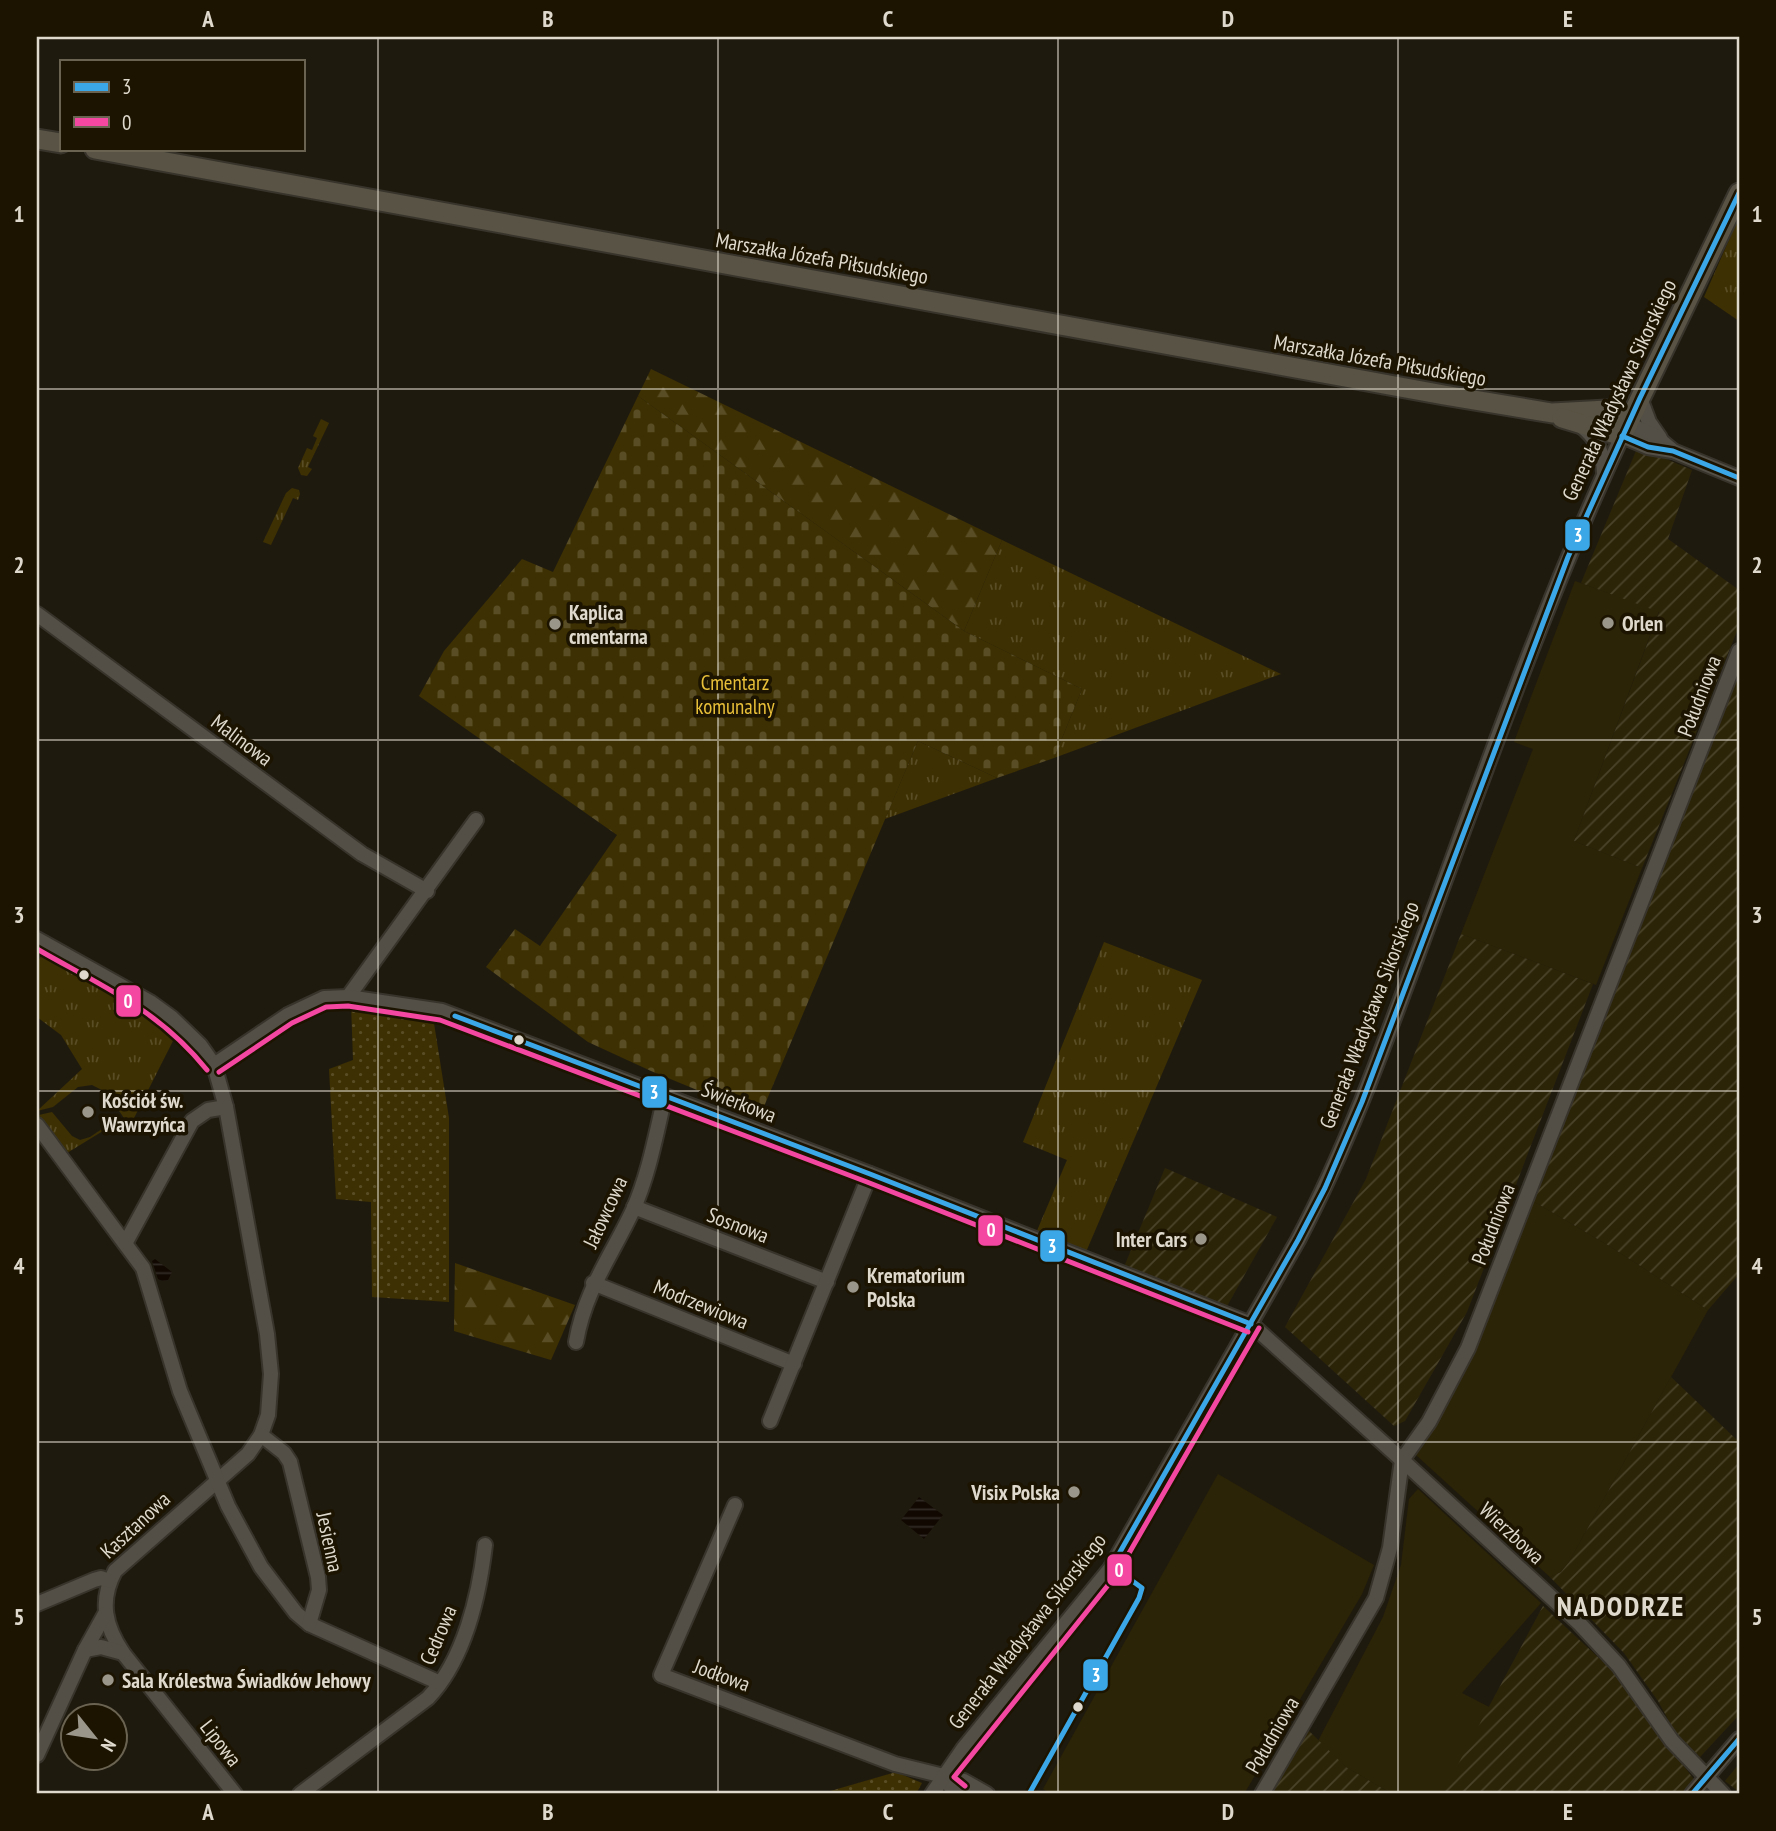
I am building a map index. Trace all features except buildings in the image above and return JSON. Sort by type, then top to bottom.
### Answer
[{"type":"main road","points":[[37,139],[60,143]]},
{"type":"main road","name":"Marszałka Józefa Piłsudskiego","points":[[100,150],[1541,412],[1576,422],[1625,430]]},
{"type":"main road","name":"Generała Władysława Sikorskiego","points":[[1625,430],[1739,192]]},
{"type":"main road","name":"Marszałka Józefa Piłsudskiego","points":[[1541,412],[1607,410],[1618,414],[1625,430]]},
{"type":"street","points":[[1640,398],[1649,422],[1668,446]]},
{"type":"street","points":[[1576,422],[1587,430],[1598,444],[1604,460],[1604,474]]},
{"type":"street","points":[[1625,430],[1739,478]]},
{"type":"street","name":"Generała Władysława Sikorskiego","points":[[932,1794],[942,1777],[1110,1569],[1251,1324],[1325,1188],[1363,1102],[1554,590],[1625,430]]},
{"type":"street","name":"Malinowa","points":[[37,614],[343,841],[427,891]]},
{"type":"street","name":"Południowa","points":[[1262,1794],[1376,1598],[1390,1548],[1402,1460],[1429,1422],[1468,1348],[1739,651]]},
{"type":"street","points":[[348,997],[476,820]]},
{"type":"street","points":[[38,941],[150,1002],[172,1018],[200,1045],[215,1065],[226,1107],[267,1334],[271,1396],[261,1435]]},
{"type":"street","name":"Świerkowa","points":[[215,1065],[258,1033],[304,1006],[324,998],[348,997],[442,1011],[870,1174],[1251,1324]]},
{"type":"street","name":"Jałowcowa","points":[[576,1342],[593,1283],[615,1247],[634,1206],[652,1155],[665,1096]]},
{"type":"street","points":[[126,1242],[192,1121],[208,1110],[226,1107]]},
{"type":"street","points":[[37,1125],[143,1268],[180,1391],[239,1530],[261,1567],[296,1613],[309,1624]]},
{"type":"street","points":[[770,1422],[870,1174]]},
{"type":"street","name":"Sosnowa","points":[[634,1206],[827,1282]]},
{"type":"street","name":"Modrzewiowa","points":[[593,1283],[794,1364]]},
{"type":"street","name":"Wierzbowa","points":[[1251,1324],[1402,1460],[1605,1650],[1633,1685],[1671,1741],[1723,1794]]},
{"type":"street","name":"Kasztanowa","points":[[37,1755],[85,1650],[105,1614],[109,1581],[121,1563],[248,1454],[261,1435]]},
{"type":"street","name":"Jesienna","points":[[261,1435],[284,1453],[290,1462],[318,1577],[319,1590],[309,1624]]},
{"type":"street","name":"Jodłowa","points":[[735,1506],[661,1675],[874,1756],[942,1777]]},
{"type":"street","name":"Cedrowa","points":[[309,1624],[440,1683],[455,1657],[469,1619],[481,1575],[485,1545]]},
{"type":"street","points":[[37,1604],[94,1580],[109,1581]]},
{"type":"street","name":"Lipowa","points":[[105,1614],[113,1638],[123,1653],[235,1794]]},
{"type":"street","points":[[85,1650],[101,1647],[123,1653]]},
{"type":"street","points":[[300,1794],[428,1698],[440,1683]]},
{"type":"street","points":[[1692,1794],[1739,1738]]},
{"type":"street","points":[[956,1790],[961,1769],[961,1753]]},
{"type":"street","points":[[942,1777],[956,1790],[987,1794]]},
{"type":"shaded area","points":[[1636,451],[1659,456],[1692,470],[1668,539],[1739,590],[1739,626],[1642,868],[1574,841],[1659,612],[1581,583]]},
{"type":"shaded area","points":[[1575,581],[1659,611],[1574,841],[1642,868],[1596,985],[1461,934],[1533,749],[1514,742]]},
{"type":"shaded area","points":[[1739,671],[1739,1274],[1708,1310],[1611,1247],[1533,1201]]},
{"type":"shaded area","points":[[1461,934],[1593,984],[1467,1312],[1405,1421],[1394,1426],[1285,1327],[1366,1179]]},
{"type":"shaded area","points":[[1165,1168],[1277,1217],[1226,1308],[1124,1267]]},
{"type":"shaded area","points":[[1533,1201],[1611,1247],[1708,1310],[1569,1562],[1561,1572],[1550,1577],[1416,1455],[1462,1375]]},
{"type":"shaded area","points":[[155,1259],[172,1272],[168,1280],[158,1279],[152,1261]]},
{"type":"shaded area","points":[[1671,1377],[1739,1442],[1739,1715],[1700,1757],[1675,1732],[1658,1701],[1624,1653],[1550,1577],[1561,1572],[1569,1562]]},
{"type":"shaded area","points":[[1218,1474],[1374,1565],[1362,1594],[1244,1794],[1051,1794],[1043,1789]]},
{"type":"shaded area","points":[[1418,1489],[1541,1603],[1462,1693],[1491,1708],[1443,1794],[1392,1794],[1346,1767],[1318,1741],[1383,1617],[1401,1565],[1409,1499]]},
{"type":"shaded area","points":[[919,1497],[943,1515],[924,1539],[901,1520]]},
{"type":"shaded area","points":[[1543,1606],[1614,1672],[1695,1781],[1683,1794],[1442,1794]]},
{"type":"shaded area","points":[[1307,1729],[1346,1767],[1392,1794],[1268,1794]]},
{"type":"shaded area","points":[[1739,1764],[1739,1792],[1725,1781]]},
{"type":"green space","points":[[1739,217],[1739,321],[1704,297]]},
{"type":"green space","points":[[651,369],[1002,540],[964,631],[638,396]]},
{"type":"green space","name":"Cmentarz komunalny","points":[[638,396],[964,631],[1082,689],[1054,758],[997,778],[918,741],[760,1116],[588,1042],[486,967],[515,929],[540,946],[617,835],[419,696],[444,651],[522,559],[553,572]]},
{"type":"green space","points":[[321,419],[329,423],[308,467],[312,469],[307,476],[301,475],[298,468],[307,448],[312,450],[317,438],[313,436]]},
{"type":"green space","points":[[292,488],[299,490],[298,500],[293,498],[271,545],[263,542],[286,493]]},
{"type":"green space","points":[[1002,540],[1281,674],[1054,758],[1082,689],[964,631]]},
{"type":"green space","points":[[918,741],[997,778],[885,819]]},
{"type":"green space","points":[[1104,942],[1202,980],[1086,1252],[1036,1233],[1067,1160],[1023,1142]]},
{"type":"green space","points":[[44,951],[154,1014],[176,1035],[132,1122],[124,1118],[106,1092],[92,1085],[78,1087],[53,1107],[37,1111],[82,1069],[61,1035],[37,1017],[37,963]]},
{"type":"green space","points":[[351,1003],[433,1017],[449,1118],[449,1302],[372,1297],[371,1202],[336,1199],[329,1069],[353,1060]]},
{"type":"green space","points":[[52,1112],[72,1136],[80,1140],[90,1137],[114,1121],[116,1123],[67,1153],[39,1115]]},
{"type":"green space","points":[[455,1263],[575,1305],[551,1360],[454,1331]]},
{"type":"green space","points":[[896,1772],[922,1783],[916,1794],[820,1794]]},
{"type":"transit line","name":"3","points":[[1112,1566],[1325,1188],[1362,1102],[1568,557],[1640,398],[1739,193]]},
{"type":"transit line","name":"3","points":[[1622,436],[1648,447],[1673,451],[1739,478]]},
{"type":"transit line","name":"0","points":[[37,949],[149,1015],[188,1049],[207,1070]]},
{"type":"transit line","name":"0","points":[[219,1072],[292,1023],[326,1007],[348,1006],[440,1020],[867,1182],[1248,1332]]},
{"type":"transit line","name":"3","points":[[455,1016],[870,1174],[1251,1324]]},
{"type":"transit line","name":"0","points":[[965,1786],[954,1777],[1117,1574],[1259,1328]]},
{"type":"transit line","name":"3","points":[[1029,1794],[1139,1598],[1142,1588],[1112,1566]]},
{"type":"transit line","name":"3","points":[[1692,1794],[1739,1739]]},
{"type":"place","name":"Orlen","points":[[1608,623]]},
{"type":"place","name":"Kaplica cmentarna","points":[[555,624]]},
{"type":"place","name":"Kościół św. Wawrzyńca","points":[[88,1112]]},
{"type":"place","name":"Inter Cars","points":[[1201,1239]]},
{"type":"place","name":"Krematorium Polska","points":[[853,1287]]},
{"type":"place","name":"Visix Polska","points":[[1074,1492]]},
{"type":"place","name":"Sala Królestwa Świadków Jehowy","points":[[108,1680]]},
{"type":"district","name":"NADODRZE","points":[[1621,1605]]}]
